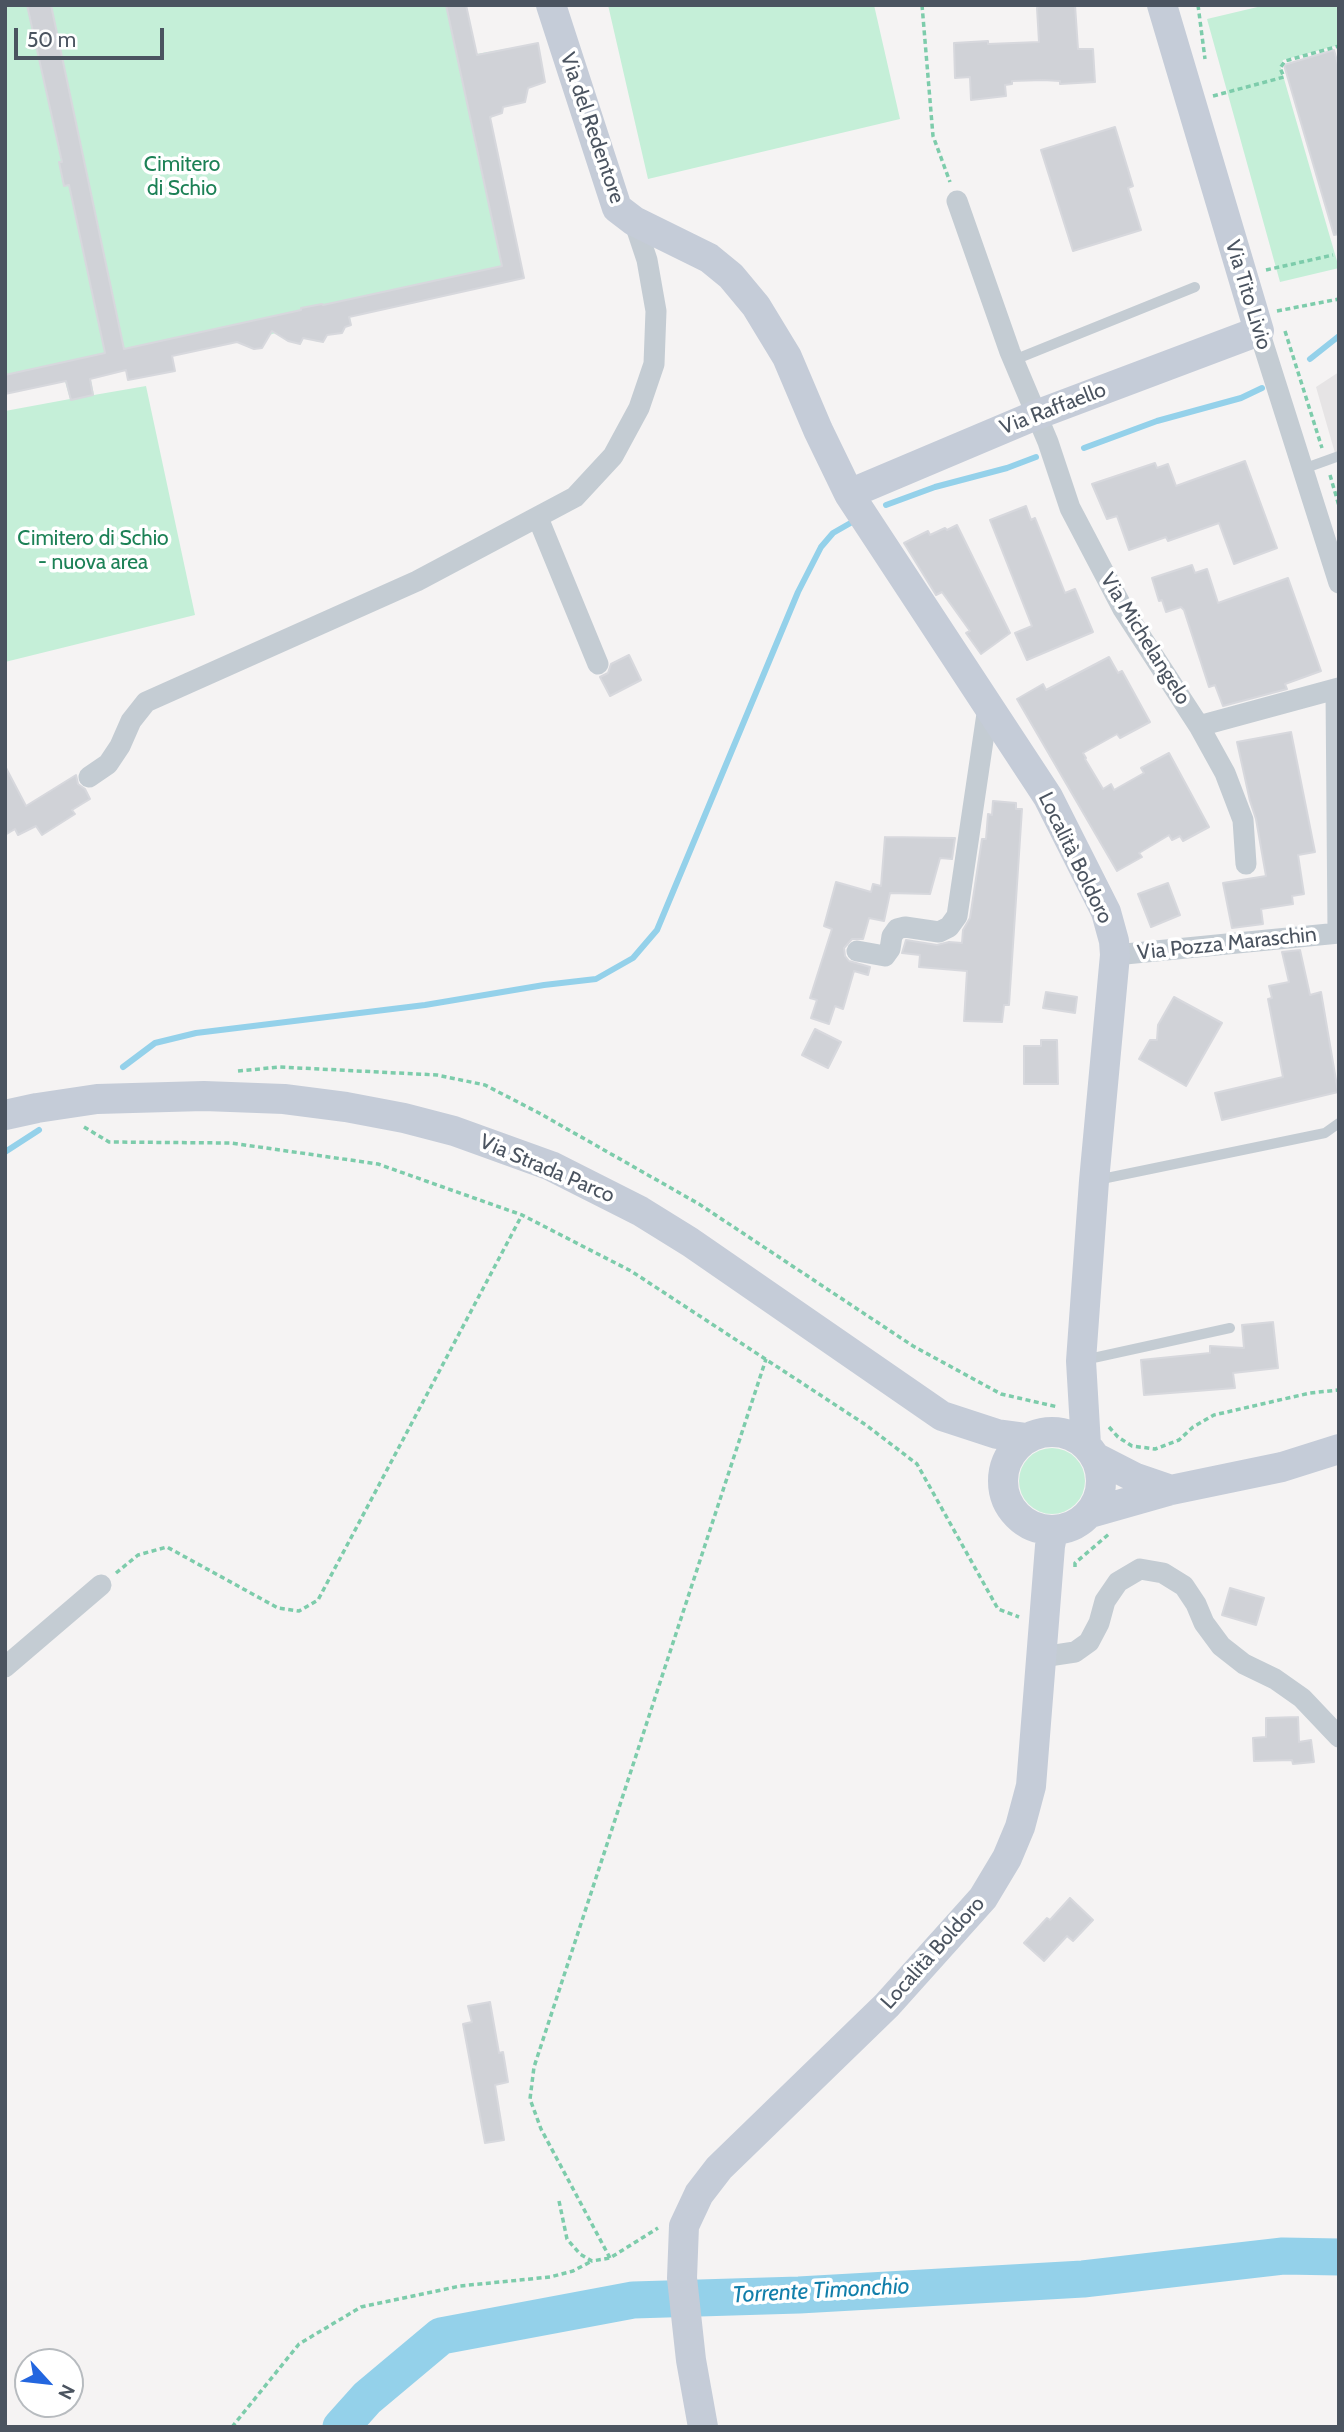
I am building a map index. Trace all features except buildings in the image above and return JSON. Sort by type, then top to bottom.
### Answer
[{"type":"street","name":"Via del Redentore","points":[[551,5],[617,208],[634,221],[709,258],[731,276],[756,306],[788,357],[818,430],[854,502]]},
{"type":"street","name":"Via Tito Livio","points":[[1162,5],[1257,323],[1339,583]]},
{"type":"street","name":"Via Michelangelo","points":[[957,201],[1014,360],[1048,442],[1070,508],[1123,609],[1199,726],[1224,773],[1243,820],[1246,864]]},
{"type":"street","points":[[89,777],[108,764],[131,721],[146,702],[417,581],[575,497],[613,456],[639,408],[654,364],[656,311],[646,260],[634,221]]},
{"type":"street","name":"Via Raffaello","points":[[854,502],[1035,415],[1257,323]]},
{"type":"street","name":"Località Boldoro","points":[[854,502],[1048,797],[1097,894],[1111,929],[1115,955],[1081,1361],[1090,1451]]},
{"type":"street","points":[[538,518],[598,664]]},
{"type":"street","points":[[1199,726],[1337,689],[1338,933]]},
{"type":"street","points":[[858,951],[885,956],[897,929],[905,927],[939,932],[949,927],[957,916],[988,707]]},
{"type":"street","name":"Via Pozza Maraschin","points":[[1115,955],[1338,933]]},
{"type":"street","name":"Via Strada Parco","points":[[5,1115],[97,1099],[204,1096],[284,1099],[346,1107],[454,1131],[551,1166],[640,1211],[690,1242],[942,1416],[997,1434],[1035,1435]]},
{"type":"street","name":"Località Boldoro","points":[[1035,1435],[1062,1408],[1081,1361]]},
{"type":"street","points":[[1090,1451],[1100,1471],[1101,1485],[1090,1513],[1067,1528],[1053,1531],[1036,1528],[1021,1521],[1010,1508],[1003,1492],[1002,1477],[1006,1462],[1015,1448],[1035,1435],[1059,1432],[1073,1437],[1090,1451],[1126,1472],[1171,1490]]},
{"type":"street","points":[[1090,1513],[1171,1490],[1268,1471],[1339,1449]]},
{"type":"street","name":"Località Boldoro","points":[[703,2427],[691,2360],[682,2278],[684,2226],[699,2194],[719,2168],[887,2005],[983,1898],[1007,1858],[1020,1826],[1031,1786],[1053,1531]]},
{"type":"street","points":[[1042,1657],[1075,1652],[1089,1642],[1099,1623],[1105,1601],[1118,1582],[1140,1569],[1163,1573],[1184,1586],[1204,1623],[1221,1646],[1244,1664],[1275,1679],[1302,1698],[1339,1737]]},
{"type":"street","points":[[5,1667],[101,1585]]},
{"type":"lane","points":[[1014,360],[1195,287]]},
{"type":"lane","points":[[1303,469],[1339,456]]},
{"type":"lane","points":[[1094,1181],[1325,1133],[1339,1123]]},
{"type":"lane","points":[[1081,1361],[1230,1328]]},
{"type":"path","points":[[922,5],[933,136],[957,201]]},
{"type":"path","points":[[1213,96],[1284,77],[1280,68],[1285,61],[1339,46]]},
{"type":"path","points":[[1266,270],[1333,255]]},
{"type":"path","points":[[1257,323],[1339,299]]},
{"type":"path","points":[[109,1142],[231,1143],[378,1164],[522,1215],[631,1271],[866,1425],[918,1464],[998,1609],[1044,1626]]},
{"type":"path","points":[[101,1585],[138,1555],[167,1547],[278,1608],[299,1611],[318,1600],[522,1215]]},
{"type":"path","points":[[610,2258],[541,2129],[530,2099],[534,2067],[766,1359]]},
{"type":"path","points":[[1123,1441],[1126,1472]]},
{"type":"path","points":[[1074,1576],[1075,1563],[1122,1524],[1123,1505]]},
{"type":"path","points":[[559,2201],[567,2239],[580,2254],[592,2261]]},
{"type":"path","points":[[232,2427],[299,2344],[361,2307],[460,2286],[550,2277],[572,2272],[592,2261],[610,2258],[663,2225],[684,2226]]},
{"type":"shaded area","points":[[1339,372],[1339,467],[1316,387]]},
{"type":"green space","name":"Cimitero di Schio","points":[[5,5],[466,5],[477,54],[538,43],[545,82],[528,88],[525,102],[503,107],[502,113],[490,118],[524,278],[350,317],[351,325],[344,327],[342,333],[327,331],[321,342],[315,341],[309,335],[304,336],[301,343],[297,343],[282,331],[266,336],[262,348],[248,347],[247,340],[172,356],[175,371],[128,380],[126,370],[90,376],[94,395],[146,386],[195,615],[5,662],[5,411],[70,399],[65,381],[5,394]]},
{"type":"green space","points":[[608,5],[874,5],[900,119],[648,179]]},
{"type":"green space","points":[[1266,5],[1339,5],[1339,45],[1283,60],[1280,65],[1339,268],[1280,282],[1207,19]]},
{"type":"green space","points":[[1052,1448],[1065,1451],[1075,1458],[1082,1468],[1085,1481],[1082,1494],[1075,1504],[1065,1511],[1052,1514],[1039,1511],[1029,1504],[1022,1494],[1019,1481],[1022,1468],[1029,1458],[1039,1451]]},
{"type":"waterway","points":[[1310,359],[1339,336]]},
{"type":"waterway","points":[[1084,448],[1157,421],[1241,398],[1262,388]]},
{"type":"waterway","points":[[886,505],[935,487],[1007,468],[1036,457]]},
{"type":"waterway","points":[[123,1067],[155,1043],[196,1033],[425,1005],[596,979],[633,958],[657,930],[798,592],[821,547],[833,533],[854,521]]},
{"type":"waterway","points":[[5,1152],[39,1130]]},
{"type":"waterway","name":"Torrente Timonchio","points":[[341,2427],[367,2398],[441,2336],[633,2300],[799,2295],[1083,2279],[1283,2256],[1339,2257]]},
{"type":"park label","name":"Cimitero di Schio - nuova area","points":[[93,551]]}]
